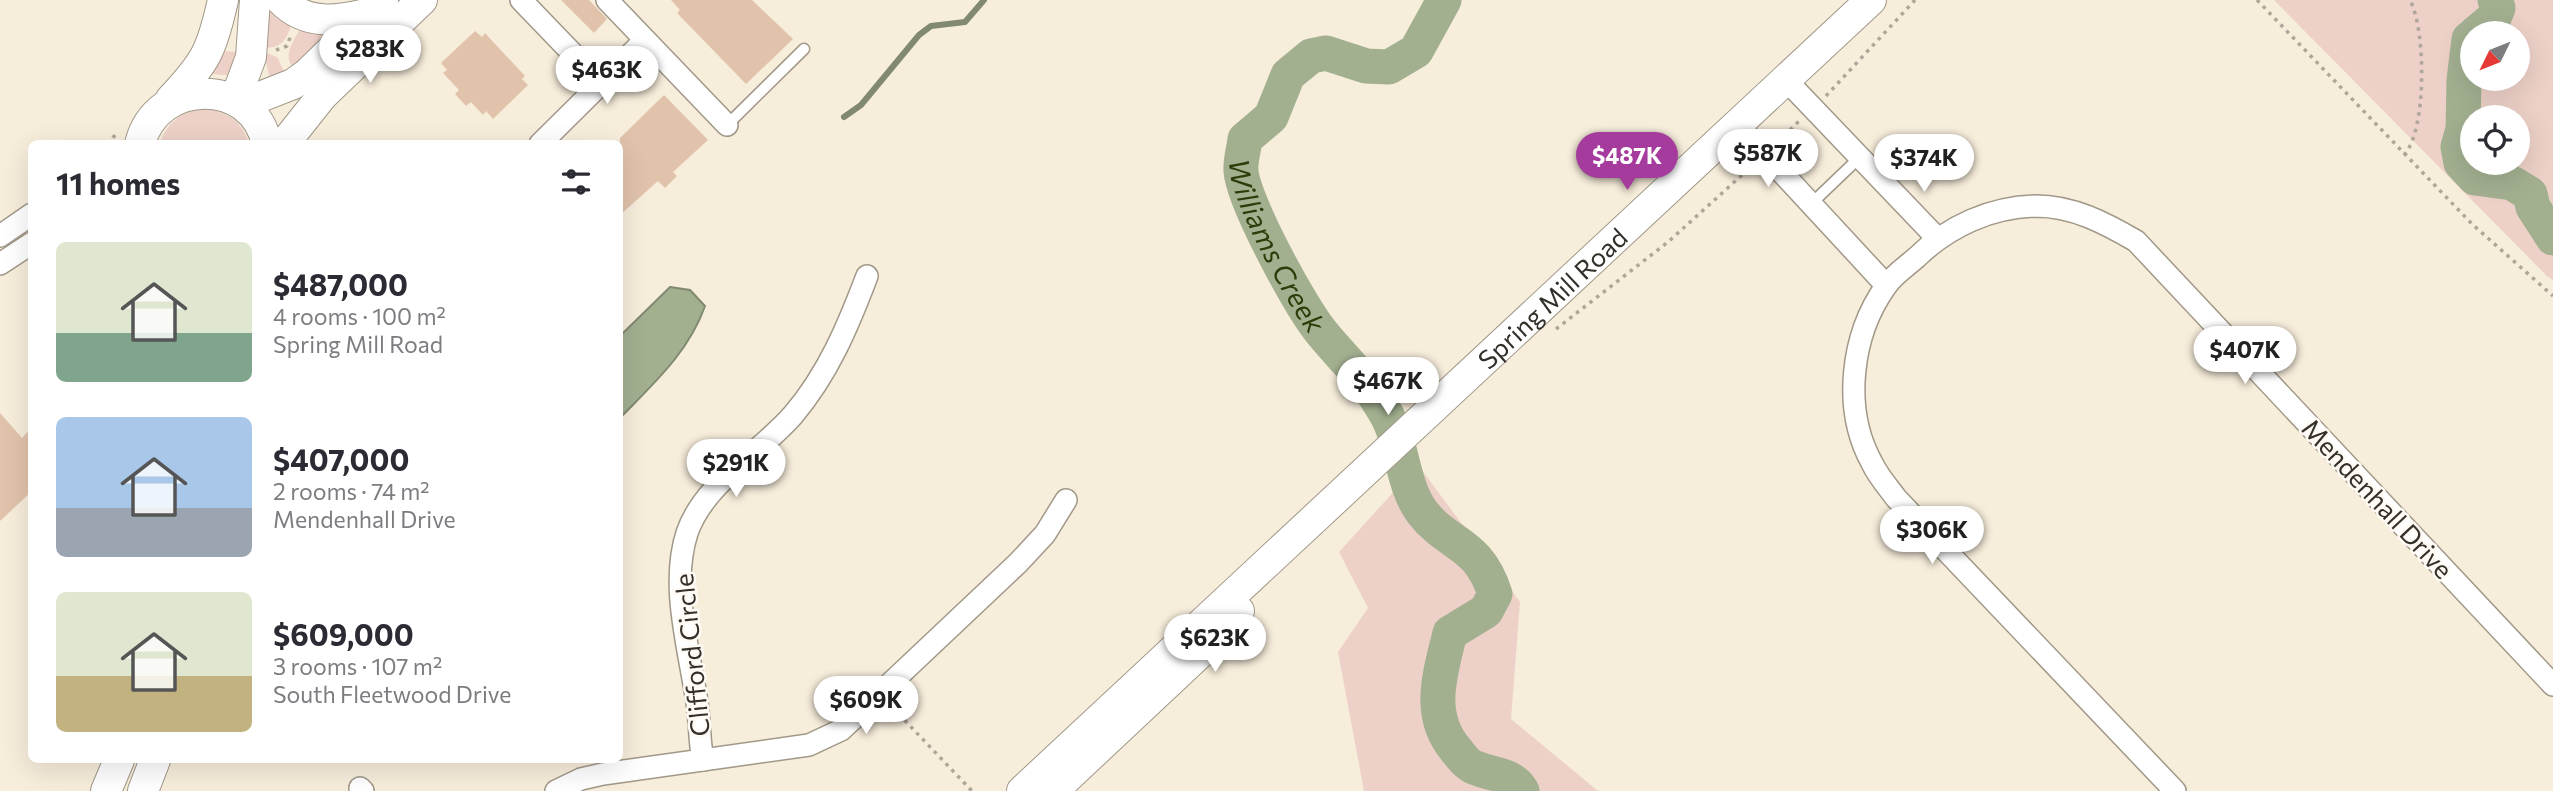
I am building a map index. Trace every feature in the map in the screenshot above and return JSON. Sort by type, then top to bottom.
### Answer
[{"type":"street","points":[[139,137],[196,73],[210,52],[223,0]]},
{"type":"street","points":[[238,102],[251,57],[255,0]]},
{"type":"street","points":[[281,0],[301,15],[319,19],[348,19],[376,7]]},
{"type":"street","points":[[287,140],[322,96],[422,0]]},
{"type":"street","points":[[521,0],[601,83]]},
{"type":"street","points":[[607,0],[727,125]]},
{"type":"street","name":"Spring Mill Road","points":[[1022,791],[1288,540],[1392,448],[1871,0]]},
{"type":"street","points":[[238,102],[293,84],[307,74],[376,7]]},
{"type":"street","points":[[544,140],[645,40]]},
{"type":"street","points":[[1786,80],[1937,238]]},
{"type":"street","points":[[167,103],[181,96],[203,92],[238,102],[259,123],[265,140]]},
{"type":"street","points":[[1737,124],[1886,285],[1858,342],[1854,371],[1854,401],[1871,463],[1896,498],[2175,791]]},
{"type":"street","name":"Mendenhall Drive","points":[[1886,285],[1937,238],[1971,220],[2008,208],[2039,206],[2070,211],[2103,222],[2136,241],[2553,685]]},
{"type":"street","points":[[0,236],[28,217]]},
{"type":"street","points":[[0,264],[28,246]]},
{"type":"street","name":"Clifford Circle","points":[[703,760],[681,587],[687,533],[698,510],[714,491],[791,417],[822,379],[848,326],[867,276]]},
{"type":"street","points":[[556,791],[581,779],[809,745],[841,730],[1018,563],[1045,534],[1066,500]]},
{"type":"street","name":"Spring Mill Road","points":[[1053,791],[1200,653],[1296,550],[1325,510]]},
{"type":"street","points":[[106,791],[118,763]]},
{"type":"street","points":[[144,791],[154,763]]},
{"type":"lane","points":[[727,125],[804,49]]},
{"type":"lane","points":[[1811,204],[1860,158]]},
{"type":"path","points":[[1551,332],[1668,242],[1765,154],[1844,79],[1915,0]]},
{"type":"path","points":[[2257,0],[2488,240],[2553,296]]},
{"type":"path","points":[[2404,155],[2413,141],[2416,127],[2421,62],[2420,29],[2410,0]]},
{"type":"path","points":[[272,50],[281,50],[287,46],[295,27]]},
{"type":"path","points":[[880,694],[972,791]]},
{"type":"shaded area","points":[[2274,0],[2553,0],[2553,280],[2547,276]]},
{"type":"shaded area","points":[[267,6],[291,26],[282,43],[264,48]]},
{"type":"shaded area","points":[[300,29],[326,35],[294,68],[289,54]]},
{"type":"shaded area","points":[[224,51],[238,52],[235,76],[212,74]]},
{"type":"shaded area","points":[[264,52],[277,57],[285,73],[269,76]]},
{"type":"shaded area","points":[[203,109],[226,114],[237,123],[248,140],[162,140],[171,124],[188,112]]},
{"type":"shaded area","points":[[670,287],[690,290],[705,306],[680,353],[623,415],[623,333]]},
{"type":"shaded area","points":[[1418,465],[1520,602],[1511,719],[1598,791],[1364,791],[1338,652],[1368,608],[1339,552]]},
{"type":"building","points":[[561,0],[589,0],[607,19],[594,33]]},
{"type":"building","points":[[671,0],[752,0],[793,39],[746,84],[677,13],[680,10]]},
{"type":"building","points":[[475,31],[482,37],[485,33],[525,76],[522,79],[528,85],[493,119],[486,111],[483,115],[471,102],[466,106],[455,94],[459,90],[443,73],[447,70],[441,63]]},
{"type":"building","points":[[664,95],[708,140],[673,172],[677,176],[665,188],[658,181],[623,212],[623,140],[620,138]]},
{"type":"building","points":[[0,413],[22,438],[28,431],[28,495],[0,521]]},
{"type":"waterway","points":[[844,117],[861,105],[919,35],[931,26],[965,22],[984,0]]},
{"type":"waterway","name":"Williams Creek","points":[[1444,0],[1416,51],[1389,67],[1366,66],[1326,53],[1311,56],[1288,75],[1271,117],[1245,139],[1241,171],[1244,186],[1262,229],[1301,301],[1322,333],[1363,380],[1385,412],[1415,501],[1432,523],[1472,554],[1488,577],[1495,594],[1486,611],[1450,633],[1440,679],[1438,708],[1447,737],[1465,760],[1473,767],[1508,778],[1522,791]]},
{"type":"waterway","name":"Williams Creek","points":[[2490,21],[2498,8],[2495,0]]},
{"type":"waterway","name":"Williams Creek","points":[[2464,91],[2463,129],[2458,147],[2461,163],[2475,178],[2512,183],[2530,194],[2533,207],[2553,238]]}]
